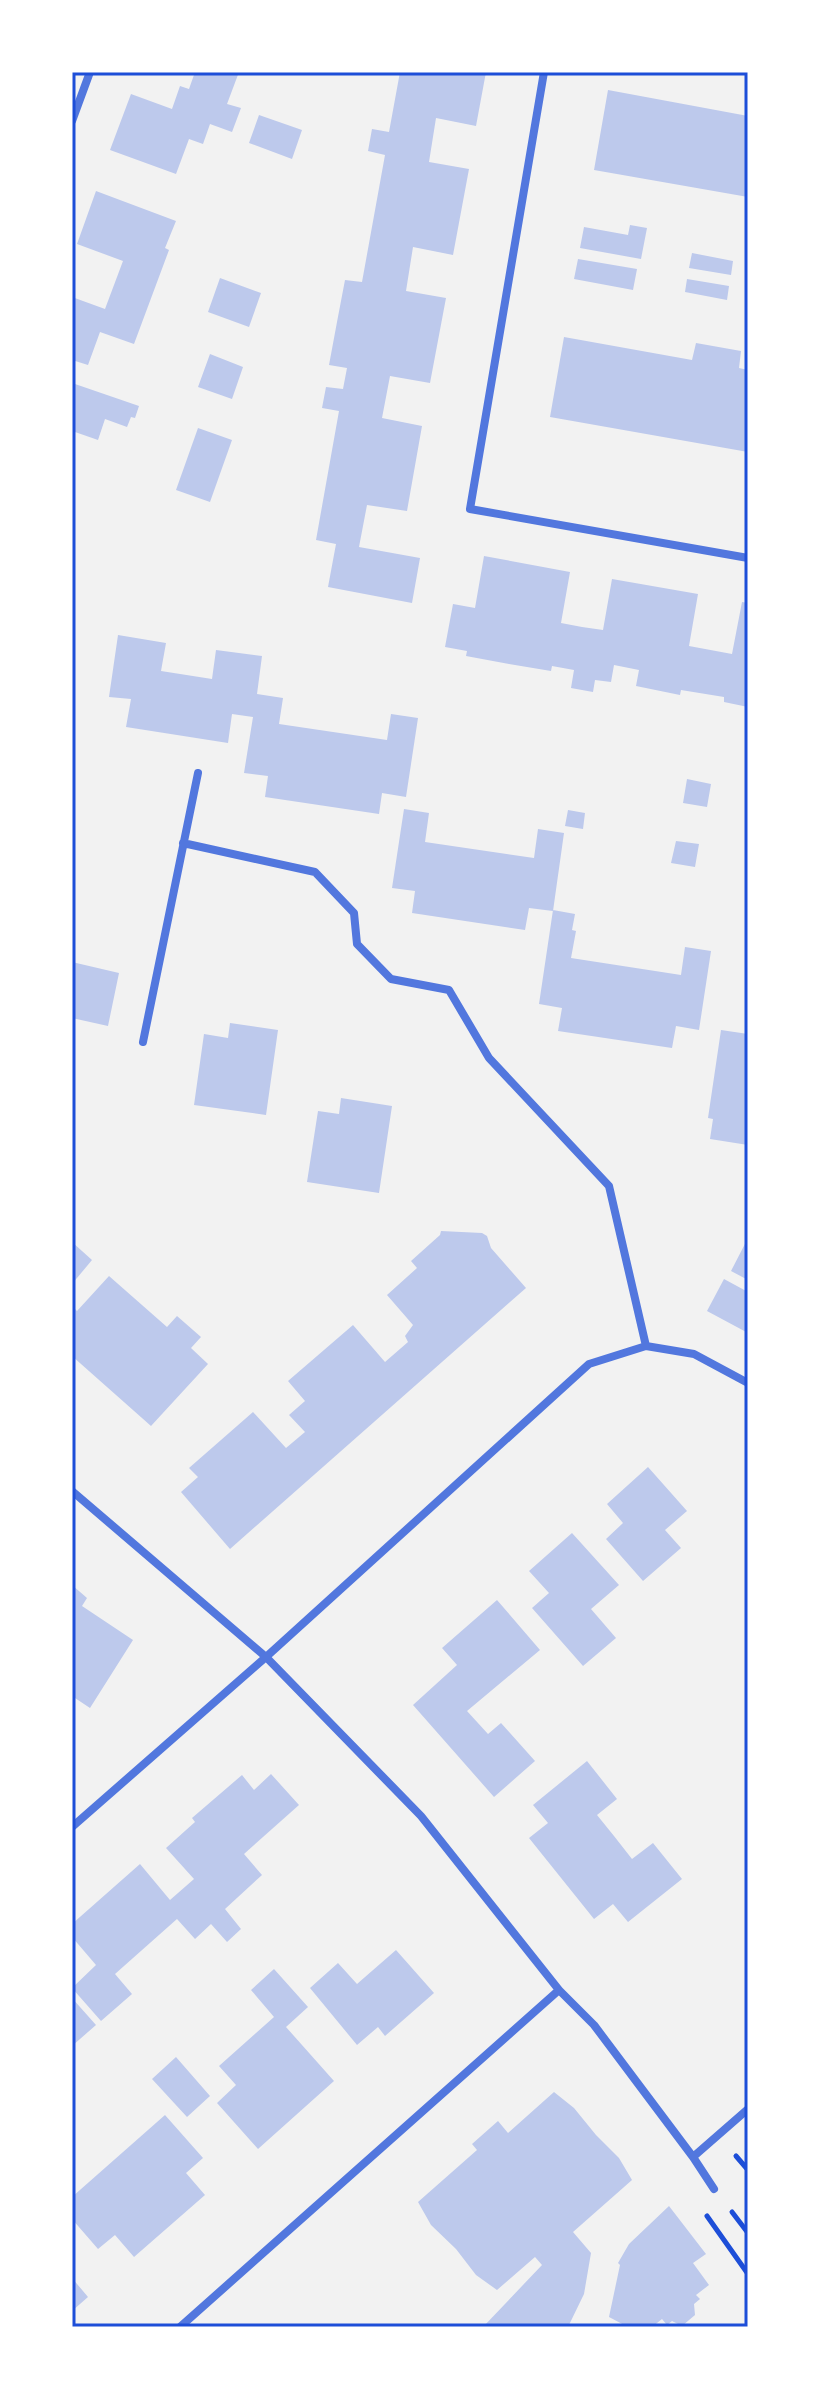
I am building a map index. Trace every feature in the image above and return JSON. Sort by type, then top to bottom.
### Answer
[{"type":"street","points":[[72,121],[90,72]]},
{"type":"street","points":[[544,72],[470,509],[748,558]]},
{"type":"street","points":[[143,1042],[198,773]]},
{"type":"street","points":[[183,843],[315,872],[354,913],[357,944],[391,979],[449,990],[489,1058],[609,1186],[646,1346]]},
{"type":"street","points":[[72,1827],[266,1657],[589,1364],[646,1346],[694,1354],[748,1383]]},
{"type":"street","points":[[72,1491],[266,1657],[421,1816],[559,1990],[594,2025],[714,2189]]},
{"type":"street","points":[[180,2327],[559,1990]]},
{"type":"street","points":[[693,2157],[748,2109]]},
{"type":"path","points":[[706,2214],[748,2274]]},
{"type":"building","points":[[195,72],[239,72],[227,104],[241,108],[232,132],[210,124],[203,144],[189,139],[176,174],[110,150],[131,94],[172,109],[180,86],[189,89]]},
{"type":"building","points":[[400,72],[486,72],[476,126],[436,118],[429,162],[469,169],[453,255],[413,247],[406,291],[446,298],[430,383],[390,376],[382,418],[422,426],[407,511],[367,505],[359,547],[420,558],[412,603],[328,587],[336,544],[316,540],[339,411],[322,408],[326,387],[343,389],[347,368],[329,365],[345,280],[362,282],[385,155],[368,151],[372,129],[389,132]]},
{"type":"building","points":[[608,90],[748,116],[748,197],[594,170]]},
{"type":"building","points":[[259,115],[302,130],[292,159],[249,143]]},
{"type":"building","points":[[96,191],[176,221],[165,248],[169,250],[134,344],[100,332],[88,365],[72,360],[72,297],[105,309],[123,261],[77,244]]},
{"type":"building","points":[[630,225],[647,228],[641,259],[580,248],[584,227],[628,235]]},
{"type":"building","points":[[692,253],[733,261],[731,275],[689,268]]},
{"type":"building","points":[[578,259],[637,269],[633,290],[574,279]]},
{"type":"building","points":[[220,278],[261,293],[249,327],[208,312]]},
{"type":"building","points":[[687,279],[729,286],[727,300],[685,292]]},
{"type":"building","points":[[564,337],[692,360],[696,343],[741,351],[739,368],[748,370],[748,452],[550,417]]},
{"type":"building","points":[[210,354],[243,367],[232,399],[198,387]]},
{"type":"building","points":[[75,384],[139,406],[135,418],[131,417],[127,427],[105,419],[98,440],[75,432],[72,440],[72,393]]},
{"type":"building","points":[[198,428],[232,440],[210,502],[176,490]]},
{"type":"building","points":[[484,556],[570,572],[561,623],[582,627],[603,630],[612,579],[698,594],[689,646],[732,654],[742,602],[748,603],[748,707],[724,702],[724,697],[681,690],[680,695],[636,686],[639,670],[614,665],[611,682],[595,680],[593,692],[571,688],[574,670],[552,666],[551,671],[509,664],[466,656],[467,651],[445,647],[453,604],[475,608]]},
{"type":"building","points":[[118,635],[166,643],[161,671],[212,679],[216,650],[262,656],[257,694],[283,698],[279,724],[387,740],[391,714],[418,718],[406,797],[382,793],[379,814],[265,797],[268,776],[244,773],[253,717],[232,714],[228,743],[126,727],[131,699],[109,697]]},
{"type":"building","points":[[687,779],[711,784],[707,807],[683,803]]},
{"type":"building","points":[[404,809],[429,813],[425,842],[534,858],[538,829],[564,833],[553,911],[529,908],[525,930],[412,913],[415,891],[392,888]]},
{"type":"building","points":[[568,810],[585,813],[583,829],[565,826]]},
{"type":"building","points":[[676,841],[699,844],[695,867],[671,863]]},
{"type":"building","points":[[553,910],[575,914],[572,930],[576,931],[571,958],[681,975],[685,947],[711,951],[699,1030],[676,1026],[672,1048],[558,1031],[562,1008],[539,1004]]},
{"type":"building","points":[[72,962],[119,973],[108,1026],[72,1018]]},
{"type":"building","points":[[230,1023],[278,1030],[266,1115],[194,1105],[204,1034],[228,1038]]},
{"type":"building","points":[[721,1030],[748,1034],[748,1145],[710,1139],[713,1119],[708,1118]]},
{"type":"building","points":[[341,1098],[392,1106],[379,1193],[307,1182],[318,1111],[339,1114]]},
{"type":"building","points":[[441,1231],[482,1233],[487,1236],[491,1248],[526,1288],[230,1549],[181,1492],[198,1477],[189,1468],[253,1412],[286,1448],[305,1432],[289,1415],[305,1401],[288,1381],[353,1325],[385,1362],[408,1342],[405,1336],[413,1325],[387,1295],[417,1268],[411,1261]]},
{"type":"building","points":[[748,1238],[748,1280],[731,1271]]},
{"type":"building","points":[[72,1242],[92,1260],[72,1284]]},
{"type":"building","points":[[109,1276],[167,1327],[177,1316],[201,1337],[191,1348],[208,1364],[151,1426],[72,1356],[72,1306],[77,1311]]},
{"type":"building","points":[[724,1279],[748,1292],[748,1333],[707,1311]]},
{"type":"building","points":[[648,1467],[687,1511],[665,1530],[681,1548],[643,1581],[606,1539],[623,1523],[607,1504]]},
{"type":"building","points":[[572,1533],[619,1585],[591,1609],[616,1638],[583,1666],[532,1608],[549,1593],[529,1571]]},
{"type":"building","points":[[72,1585],[87,1598],[82,1606],[133,1640],[90,1708],[72,1696]]},
{"type":"building","points":[[497,1600],[540,1650],[467,1711],[488,1734],[501,1723],[535,1761],[494,1797],[413,1705],[457,1665],[442,1648]]},
{"type":"building","points":[[587,1761],[617,1799],[597,1815],[632,1859],[653,1843],[682,1879],[628,1922],[613,1904],[594,1919],[529,1838],[548,1823],[533,1805]]},
{"type":"building","points":[[271,1774],[299,1805],[244,1854],[262,1875],[225,1909],[241,1929],[227,1942],[211,1924],[195,1939],[177,1919],[115,1974],[132,1994],[101,2021],[72,1988],[96,1965],[72,1937],[72,1924],[140,1864],[170,1900],[194,1879],[166,1848],[195,1822],[192,1818],[242,1775],[254,1790]]},
{"type":"building","points":[[396,1950],[434,1993],[385,2036],[378,2027],[357,2045],[310,1988],[338,1963],[357,1984]]},
{"type":"building","points":[[274,1969],[308,2007],[286,2027],[334,2081],[258,2149],[217,2103],[236,2085],[219,2066],[274,2017],[251,1990]]},
{"type":"building","points":[[72,1998],[96,2025],[72,2046]]},
{"type":"building","points":[[176,2057],[210,2096],[187,2117],[152,2079]]},
{"type":"building","points":[[554,2092],[574,2108],[619,2158],[632,2180],[573,2232],[591,2253],[584,2294],[568,2327],[483,2327],[542,2265],[535,2257],[497,2290],[476,2275],[456,2249],[431,2225],[418,2202],[477,2150],[472,2144],[498,2121],[508,2133]]},
{"type":"building","points":[[165,2115],[203,2158],[186,2173],[205,2195],[134,2257],[115,2235],[98,2249],[72,2219],[72,2197]]},
{"type":"building","points":[[669,2206],[706,2254],[693,2263],[709,2285],[696,2295],[700,2299],[694,2304],[695,2315],[682,2326],[672,2321],[667,2325],[662,2319],[652,2327],[628,2327],[609,2317],[618,2263],[629,2244]]},
{"type":"building","points":[[72,2278],[88,2297],[72,2311]]}]
